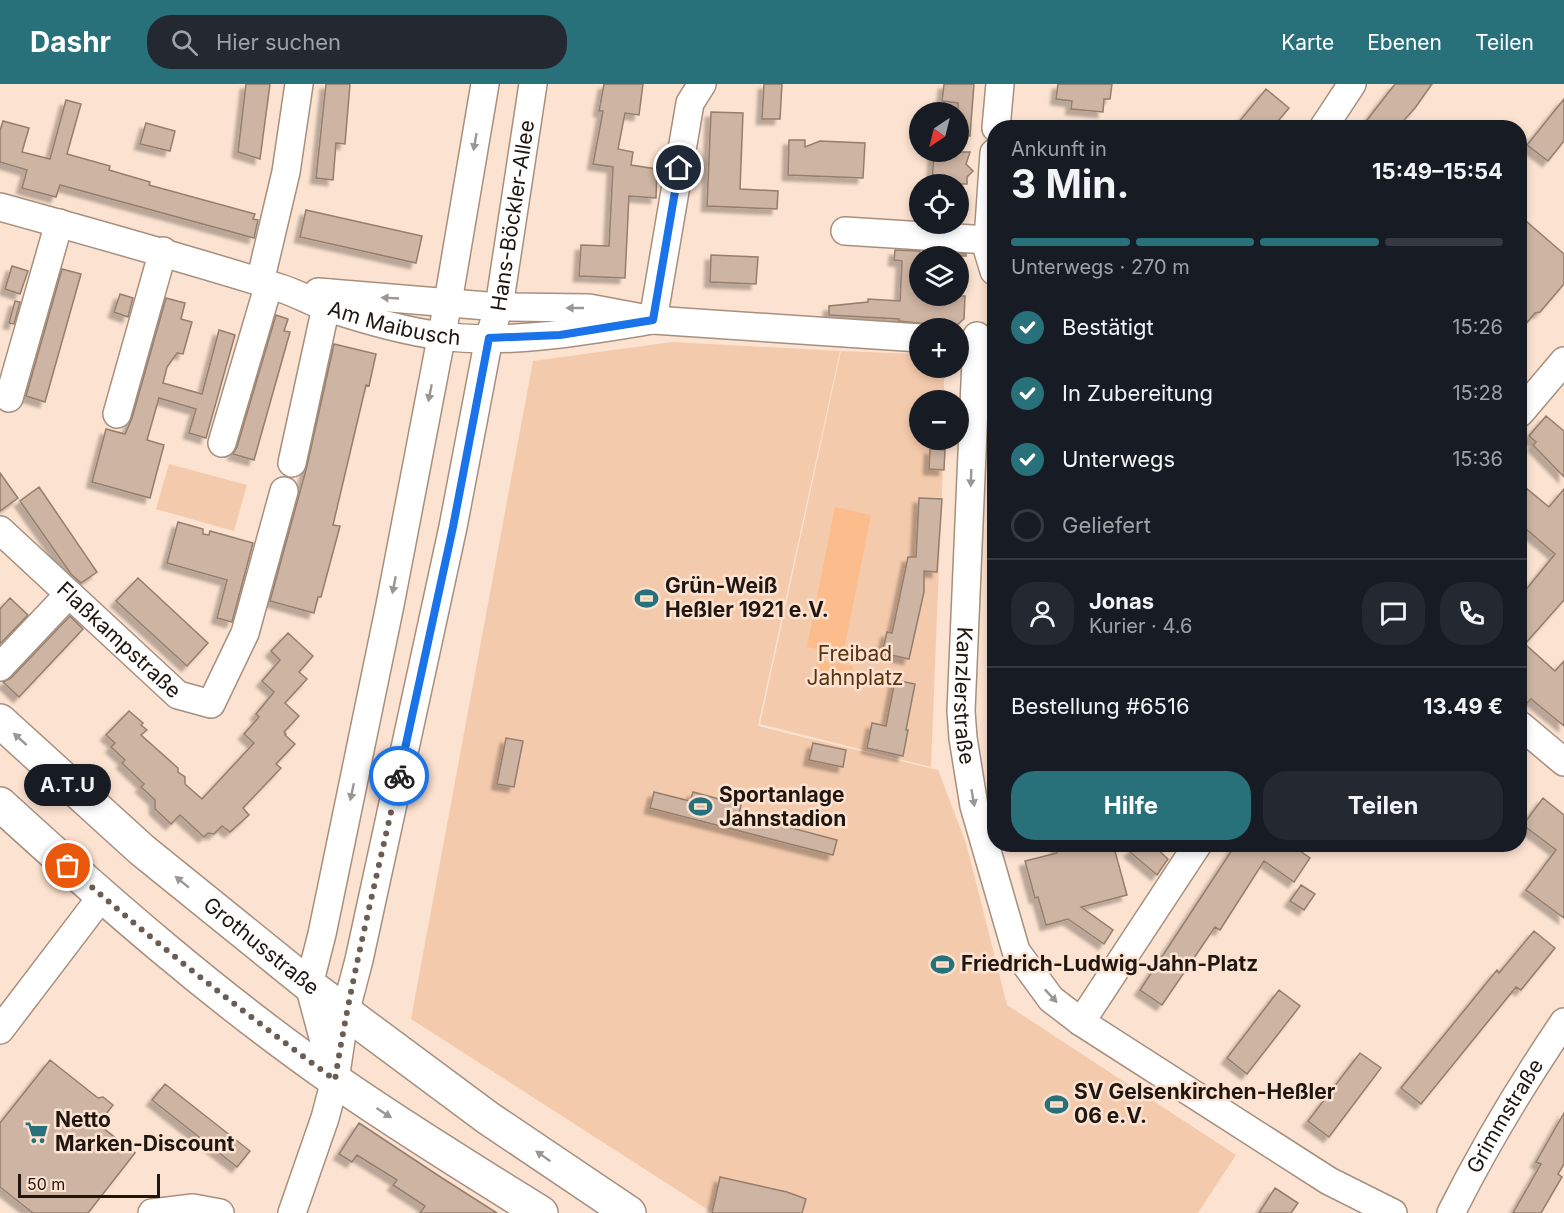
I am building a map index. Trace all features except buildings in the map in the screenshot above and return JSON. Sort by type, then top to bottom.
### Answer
[{"type":"main road","name":"Grothusstraße","points":[[0,721],[142,850],[309,985],[497,1124],[629,1213]]},
{"type":"main road","points":[[0,804],[102,896],[234,1005],[335,1080],[542,1213]]},
{"type":"street","points":[[222,443],[271,285],[299,84]]},
{"type":"street","points":[[335,1080],[309,985],[322,934],[368,713],[448,302],[485,84]]},
{"type":"street","name":"Hans-Böckler-Allee","points":[[292,1213],[325,1118],[335,1080],[345,1013],[359,960],[453,527],[489,338],[499,307],[533,84]]},
{"type":"street","points":[[653,320],[690,103],[702,84]]},
{"type":"street","points":[[997,120],[1000,84]]},
{"type":"street","points":[[1328,120],[1352,84]]},
{"type":"street","name":"Am Maibusch","points":[[0,207],[164,251],[327,300],[373,321],[441,336],[489,338],[560,335],[653,320]]},
{"type":"street","points":[[9,398],[59,223]]},
{"type":"street","points":[[845,231],[987,240]]},
{"type":"street","points":[[117,414],[164,251]]},
{"type":"street","points":[[292,463],[327,300]]},
{"type":"street","name":"Am Maibusch","points":[[327,300],[589,308],[653,320],[909,337]]},
{"type":"street","name":"Kanzlerstraße","points":[[977,334],[961,711],[974,806],[987,851]]},
{"type":"street","points":[[1527,406],[1560,373]]},
{"type":"street","name":"Flaßkampstraße","points":[[0,530],[178,695],[211,704],[245,633],[284,491]]},
{"type":"street","points":[[0,667],[69,594]]},
{"type":"street","points":[[1527,731],[1564,762]]},
{"type":"street","name":"Kanzlerstraße","points":[[987,852],[1016,951],[1051,999],[1081,1022],[1329,1181],[1393,1213]]},
{"type":"street","points":[[1081,1022],[1193,852]]},
{"type":"street","points":[[0,1030],[102,896]]},
{"type":"street","name":"Grimmstraße","points":[[1451,1213],[1509,1107],[1564,1022]]},
{"type":"street","points":[[152,1213],[193,1209],[220,1213]]},
{"type":"green space","name":"Sportanlage Jahnstadion","points":[[672,342],[840,351],[758,726],[938,770],[966,843],[1007,1005],[1236,1155],[1198,1213],[713,1213],[411,1019],[533,361]]},
{"type":"green space","name":"Freibad Jahnplatz","points":[[841,351],[909,354],[909,378],[944,378],[944,390],[909,390],[909,450],[944,450],[931,767],[760,724]]},
{"type":"green space","points":[[169,464],[247,485],[234,531],[156,509]]},
{"type":"shaded area","points":[[835,507],[871,515],[843,654],[807,647]]},
{"type":"shaded area","points":[[818,660],[853,666],[850,683],[827,679],[827,674],[815,671]]},
{"type":"way so far","points":[[68,866],[234,1005],[335,1080],[345,1013],[359,960],[399,776]]},
{"type":"place","name":"Grün-Weiß Heßler 1921 e.V.","points":[[647,598]]},
{"type":"place","name":"Sportanlage Jahnstadion","points":[[701,807]]},
{"type":"place","name":"A.T.U","points":[[68,866]]},
{"type":"place","name":"Friedrich-Ludwig-Jahn-Platz","points":[[943,964]]},
{"type":"place","name":"SV Gelsenkirchen-Heßler 06 e.V.","points":[[1056,1104]]},
{"type":"place","name":"Netto Marken-Discount","points":[[37,1132]]},
{"type":"route","points":[[399,776],[453,527],[489,338],[560,335],[653,320],[679,168]]}]
